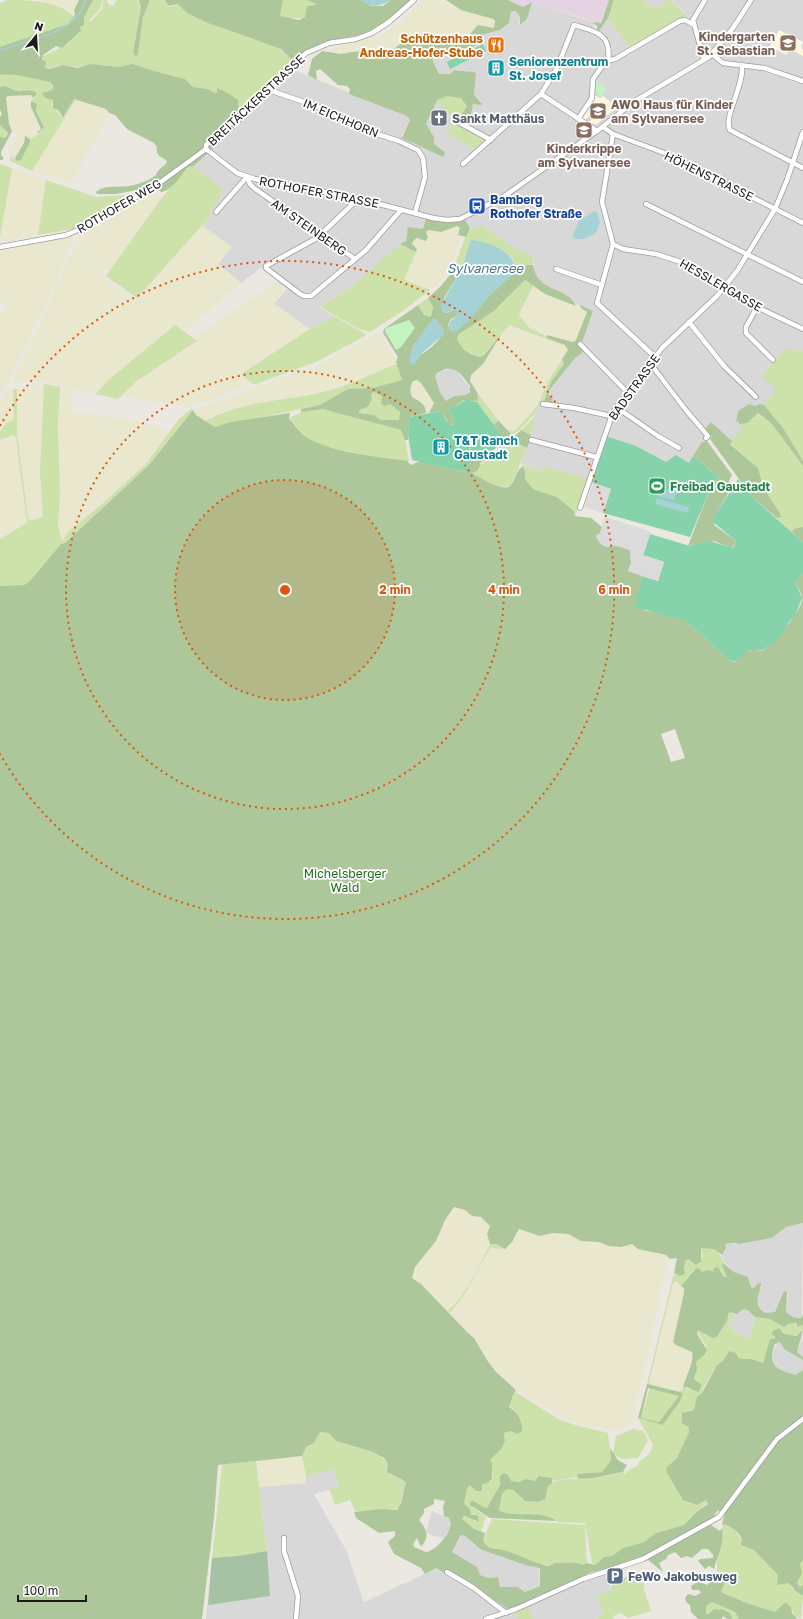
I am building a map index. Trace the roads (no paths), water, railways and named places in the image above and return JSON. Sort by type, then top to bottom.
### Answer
[{"type":"street","name":"BREITÄCKERSTRASSE","points":[[206,150],[206,145],[269,90],[306,53],[329,43],[356,39],[372,33],[389,22],[414,0]]},
{"type":"street","points":[[704,60],[693,20],[705,0]]},
{"type":"street","name":"ROTHOFER STRASSE","points":[[206,150],[231,169],[247,177],[358,198],[440,219],[452,220],[467,217],[500,199],[603,127],[635,101],[712,54],[734,28],[751,0]]},
{"type":"street","points":[[608,60],[615,59],[680,21],[685,20],[694,25]]},
{"type":"street","points":[[464,164],[541,94],[557,68],[574,25],[600,34],[607,42],[608,60],[592,81],[592,98],[578,119]]},
{"type":"street","points":[[712,54],[720,62],[768,69],[803,81]]},
{"type":"street","points":[[742,66],[742,79],[728,121],[730,130],[803,168]]},
{"type":"street","name":"IM EICHHORN","points":[[269,90],[330,111],[358,128],[418,150],[423,158],[425,177],[415,213]]},
{"type":"street","points":[[541,94],[597,131]]},
{"type":"street","points":[[458,122],[491,140]]},
{"type":"street","name":"HÖHENSTRASSE","points":[[603,127],[613,134],[667,154],[803,223]]},
{"type":"street","name":"BADSTRASSE","points":[[580,508],[596,457],[611,416],[616,407],[655,357],[725,288],[749,254],[775,209],[803,132]]},
{"type":"street","points":[[613,134],[602,202],[613,244],[597,303],[655,357]]},
{"type":"street","name":"ROTHOFER WEG","points":[[0,247],[66,235],[85,227],[158,184],[206,150]]},
{"type":"street","points":[[216,212],[247,177]]},
{"type":"street","name":"AM STEINBERG","points":[[247,177],[250,184],[254,188],[320,236],[355,259]]},
{"type":"street","points":[[358,198],[320,236],[266,266],[269,272],[308,297],[376,240],[401,210]]},
{"type":"street","points":[[646,204],[803,282]]},
{"type":"street","name":"HESSLERGASSE","points":[[613,244],[623,249],[656,254],[677,260],[698,270],[757,307],[803,329]]},
{"type":"street","points":[[556,269],[602,285]]},
{"type":"street","points":[[757,307],[746,327],[746,334],[773,360]]},
{"type":"street","points":[[689,322],[724,366],[756,398]]},
{"type":"street","points":[[580,344],[627,392]]},
{"type":"street","points":[[650,363],[685,409],[708,436],[706,438]]},
{"type":"street","points":[[543,404],[574,408],[611,416]]},
{"type":"street","points":[[616,407],[658,436],[679,448]]},
{"type":"street","points":[[531,440],[596,457]]},
{"type":"street","points":[[486,1619],[506,1613],[583,1579],[643,1559],[720,1517],[777,1439],[803,1420]]},
{"type":"street","points":[[284,1538],[284,1551],[298,1596],[296,1619]]},
{"type":"street","points":[[447,1572],[474,1588],[506,1613]]},
{"type":"water","points":[[361,0],[391,0],[384,4],[372,6]]},
{"type":"water","points":[[594,211],[597,212],[600,222],[596,233],[581,239],[572,237],[579,221]]},
{"type":"water","name":"Sylvanersee","points":[[471,240],[493,246],[508,254],[514,267],[513,274],[492,293],[463,327],[453,332],[449,328],[449,325],[456,316],[457,311],[453,310],[445,313],[440,307],[461,270]]},
{"type":"water","points":[[433,319],[436,319],[444,330],[443,335],[422,353],[414,365],[410,364],[413,348]]},
{"type":"water","points":[[660,488],[677,492],[674,500],[657,496]]},
{"type":"water","points":[[657,498],[689,507],[688,513],[655,504]]},
{"type":"waterway","points":[[0,50],[37,39],[64,27],[73,21],[78,15],[86,0]]},
{"type":"place","name":"Kindergarten St. Sebastian","points":[[788,43]]},
{"type":"place","name":"Schützenhaus Andreas-Hofer-Stube","points":[[496,45]]},
{"type":"place","name":"Seniorenzentrum St. Josef","points":[[496,68]]},
{"type":"place","name":"AWO Haus für Kinder am Sylvanersee","points":[[598,111]]},
{"type":"place","name":"Sankt Matthäus","points":[[439,118]]},
{"type":"place","name":"Kinderkrippe am Sylvanersee","points":[[584,130]]},
{"type":"place","name":"Bamberg Rothofer Straße","points":[[477,206]]},
{"type":"place","name":"T&T Ranch Gaustadt","points":[[441,447]]},
{"type":"place","name":"Freibad Gaustadt","points":[[657,486]]},
{"type":"place","name":"FeWo Jakobusweg","points":[[615,1576]]},
{"type":"park label","name":"Michelsberger Wald","points":[[345,880]]}]
